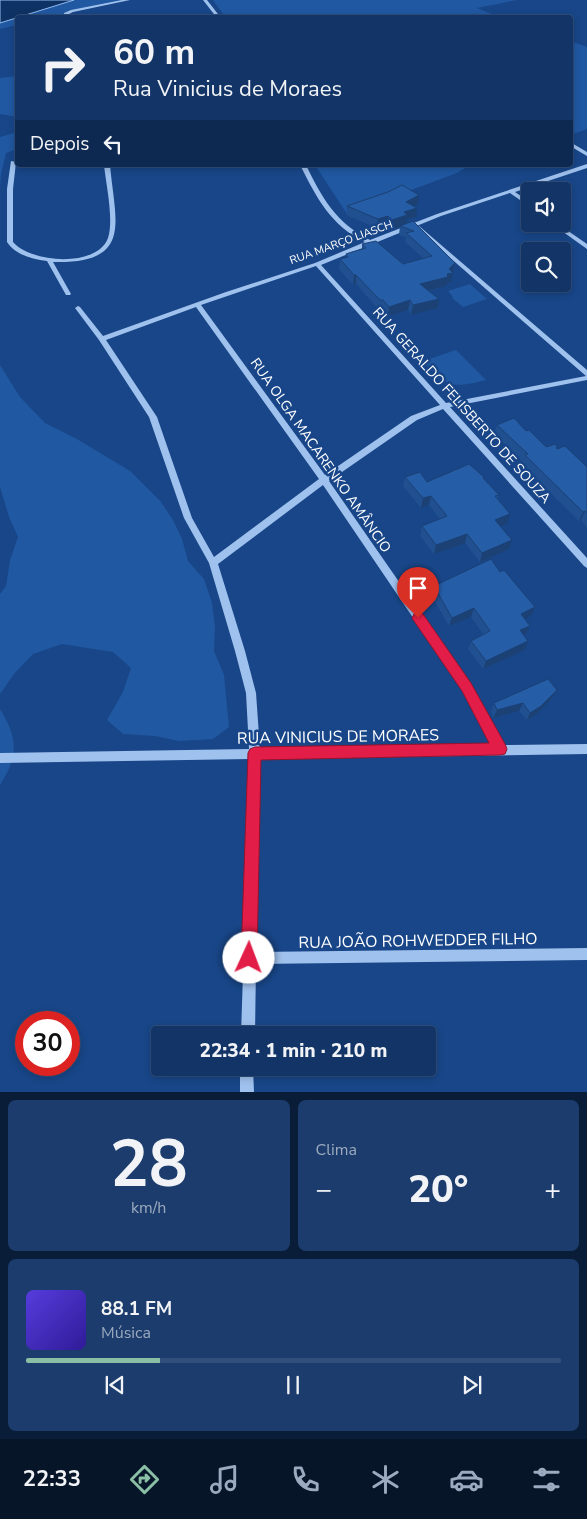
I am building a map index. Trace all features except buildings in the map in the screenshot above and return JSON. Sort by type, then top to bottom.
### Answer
[{"type":"street","points":[[66,15],[68,12],[79,9],[128,0]]},
{"type":"street","points":[[205,0],[217,15]]},
{"type":"street","points":[[573,146],[587,154]]},
{"type":"street","points":[[13,162],[9,197],[10,242],[24,253],[36,258],[49,260],[87,257],[101,251],[108,244],[112,228],[107,167]]},
{"type":"street","name":"RUA MARÇO LIASCH","points":[[102,339],[258,282],[316,264],[416,225],[439,214],[587,166]]},
{"type":"street","points":[[304,167],[335,218],[347,229],[371,243]]},
{"type":"street","points":[[510,191],[521,199]]},
{"type":"street","points":[[416,225],[587,376]]},
{"type":"street","points":[[566,232],[587,248]]},
{"type":"street","points":[[49,260],[68,294]]},
{"type":"street","name":"RUA GERALDO FELISBERTO DE SOUZA","points":[[316,264],[587,564]]},
{"type":"street","name":"RUA OLGA MACARENKO AMÂNCIO","points":[[198,305],[324,480],[466,687],[500,749]]},
{"type":"street","points":[[78,308],[102,339],[153,417],[188,518],[212,563],[240,651],[251,693],[255,753],[248,1026]]},
{"type":"street","points":[[212,563],[324,480],[414,418],[444,406],[587,376]]},
{"type":"street","name":"RUA VINICIUS DE MORAES","points":[[0,758],[587,749]]},
{"type":"street","name":"RUA JOÃO ROHWEDDER FILHO","points":[[249,958],[587,954]]},
{"type":"street","points":[[247,1076],[247,1092]]},
{"type":"shaded area","points":[[0,0],[126,0],[60,15],[15,15],[15,25],[0,29]]},
{"type":"shaded area","points":[[0,0],[74,0],[26,15],[15,15],[15,18],[0,23]]},
{"type":"shaded area","points":[[213,0],[517,0],[477,8],[494,15],[224,15]]},
{"type":"shaded area","points":[[573,42],[587,47],[587,129],[573,134]]},
{"type":"shaded area","points":[[15,76],[15,117],[0,114],[0,78]]},
{"type":"shaded area","points":[[15,133],[15,150],[6,153],[0,189],[0,137]]},
{"type":"shaded area","points":[[316,167],[466,167],[457,173],[347,214]]},
{"type":"shaded area","points":[[470,284],[487,299],[463,307],[452,298],[448,291]]},
{"type":"shaded area","points":[[456,350],[486,380],[457,385],[450,384],[438,376],[423,361]]},
{"type":"shaded area","points":[[0,365],[20,397],[45,423],[77,439],[130,471],[161,502],[173,520],[182,539],[188,561],[204,579],[212,603],[215,627],[214,651],[224,675],[229,727],[213,739],[179,741],[155,736],[123,734],[107,720],[123,692],[131,668],[113,652],[62,644],[33,654],[14,674],[0,694],[0,594],[6,586],[10,560],[18,537],[9,517],[0,487]]},
{"type":"shaded area","points":[[0,709],[10,729],[14,747],[11,765],[0,785]]},
{"type":"route","points":[[249,958],[255,753],[500,749],[466,687],[418,618]]}]
